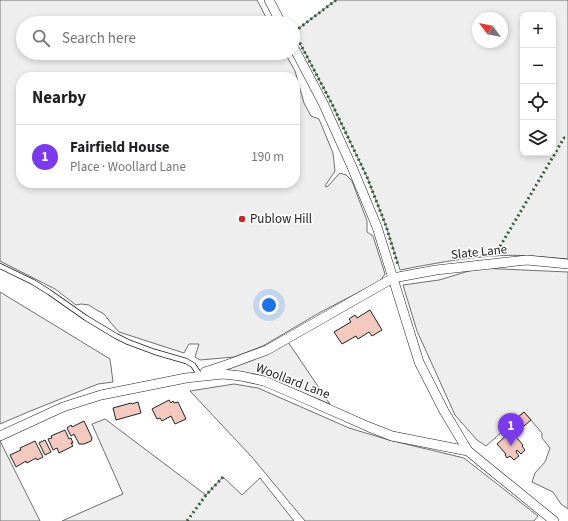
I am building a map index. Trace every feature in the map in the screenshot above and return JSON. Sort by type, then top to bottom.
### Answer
[{"type":"street","points":[[269,0],[277,16]]},
{"type":"street","points":[[300,59],[323,103],[377,227],[419,362],[444,411],[468,451]]},
{"type":"street","name":"Slate Lane","points":[[186,378],[267,350],[393,278],[436,270],[527,260],[568,264]]},
{"type":"street","name":"Woollard Lane","points":[[0,436],[63,407],[101,395],[186,378],[223,374],[241,376],[264,381],[392,436],[468,451],[554,521]]},
{"type":"lane","points":[[0,266],[33,282],[86,318],[122,339],[155,352],[186,361],[193,365],[199,374]]},
{"type":"shaded area","points":[[0,0],[257,0],[265,16],[16,16],[16,60],[289,60],[295,72],[16,72],[16,188],[300,188],[300,89],[304,103],[311,116],[319,119],[333,153],[335,171],[325,186],[327,187],[340,173],[346,175],[352,181],[367,221],[367,232],[373,236],[385,274],[380,281],[319,313],[263,346],[234,357],[200,360],[195,357],[199,344],[189,344],[184,353],[119,332],[104,314],[89,305],[76,305],[55,289],[0,261]]},
{"type":"shaded area","points":[[336,0],[568,0],[568,259],[503,255],[435,263],[400,270],[386,226],[367,177],[332,104],[300,43],[300,27]]},
{"type":"shaded area","points":[[479,268],[568,272],[568,509],[561,504],[553,492],[532,482],[535,473],[545,462],[550,448],[542,438],[542,433],[524,412],[486,446],[477,440],[455,415],[417,331],[403,285],[439,280]]},
{"type":"shaded area","points":[[0,292],[110,359],[113,382],[98,384],[0,424]]},
{"type":"shaded area","points":[[288,342],[330,404],[255,374],[229,370],[230,367]]},
{"type":"shaded area","points":[[234,384],[258,388],[349,428],[389,440],[464,458],[538,516],[534,521],[305,521],[251,456],[190,391]]},
{"type":"shaded area","points":[[105,419],[206,495],[223,477],[242,495],[260,478],[294,521],[62,521],[123,494],[92,424]]},
{"type":"shaded area","points":[[0,441],[40,521],[0,521]]},
{"type":"building","points":[[370,310],[382,330],[372,336],[369,332],[358,339],[356,336],[342,344],[334,332],[351,322],[349,319],[355,315],[357,318]]},
{"type":"building","points":[[169,400],[171,403],[173,401],[174,403],[178,402],[186,419],[175,424],[171,416],[162,421],[160,418],[157,419],[152,409]]},
{"type":"building","points":[[138,402],[141,413],[116,420],[113,408]]},
{"type":"building","points":[[524,412],[531,420],[524,426],[517,418]]},
{"type":"building","points":[[84,421],[92,438],[91,441],[84,444],[79,444],[74,434],[71,436],[67,428],[71,425],[72,427]]},
{"type":"building","points":[[65,430],[69,439],[71,438],[73,443],[71,443],[73,446],[59,453],[57,448],[53,450],[48,439],[52,438],[51,436]]},
{"type":"building","points":[[511,431],[523,445],[522,446],[525,450],[521,454],[517,450],[516,452],[519,456],[514,460],[510,456],[507,458],[505,455],[506,454],[497,444]]},
{"type":"building","points":[[45,440],[51,452],[45,455],[39,443]]},
{"type":"building","points":[[35,441],[43,457],[37,460],[36,458],[27,463],[26,461],[16,467],[10,455],[21,450],[20,448]]},
{"type":"hedge","points":[[300,27],[336,0]]},
{"type":"hedge","points":[[300,43],[332,104],[367,177],[386,226],[398,265]]},
{"type":"hedge","points":[[495,255],[564,138],[568,138]]},
{"type":"hedge","points":[[187,521],[206,495],[223,477]]},
{"type":"place","name":"Publow Hill","points":[[242,219]]},
{"type":"place","name":"Fairfield House","points":[[511,446]]}]
